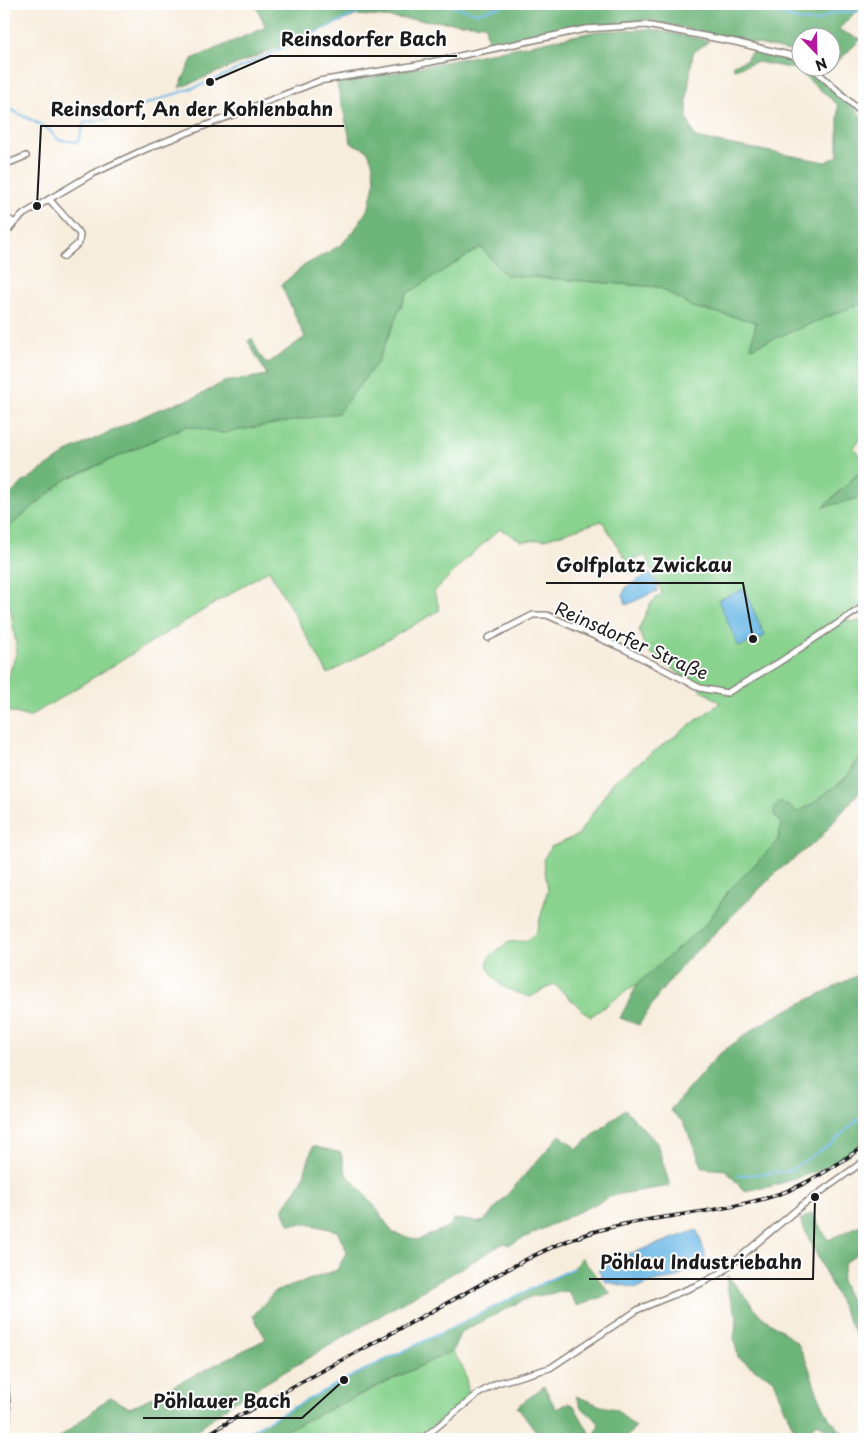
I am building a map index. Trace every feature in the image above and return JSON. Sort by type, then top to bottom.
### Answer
[{"type":"street","points":[[4,236],[14,223],[92,174],[146,149],[319,81],[416,65],[585,29],[646,25],[735,42],[790,55]]},
{"type":"street","points":[[824,78],[864,115]]},
{"type":"street","points":[[4,166],[26,156]]},
{"type":"street","points":[[51,198],[80,234],[79,243],[63,257]]},
{"type":"street","points":[[4,215],[14,223]]},
{"type":"street","name":"Reinsdorfer Straße","points":[[488,638],[533,615],[548,615],[624,649],[700,688],[727,693],[778,663],[864,606]]},
{"type":"street","points":[[422,1439],[478,1394],[497,1383],[550,1368],[601,1332],[639,1309],[700,1284],[721,1273],[801,1206],[864,1161]]},
{"type":"street","points":[[4,1366],[8,1416],[5,1439]]},
{"type":"green space","points":[[255,4],[863,4],[840,28],[790,28],[790,51],[648,20],[587,25],[488,43],[485,25],[357,15],[179,88],[192,59],[266,27]]},
{"type":"green space","points":[[651,29],[709,41],[693,53],[687,97],[687,118],[695,138],[826,162],[838,156],[838,105],[806,78],[820,78],[864,118],[864,302],[751,348],[756,322],[692,307],[659,287],[505,275],[481,247],[406,294],[377,363],[338,413],[223,433],[186,426],[65,480],[4,531],[4,501],[22,483],[71,450],[157,410],[196,397],[224,382],[267,375],[248,341],[252,338],[259,354],[267,364],[305,337],[281,285],[305,265],[341,245],[354,231],[369,207],[375,179],[372,161],[367,150],[351,143],[337,84],[598,31]]},
{"type":"green space","points":[[840,31],[861,39],[840,59]]},
{"type":"green space","points":[[752,51],[790,62],[790,68],[757,62],[734,69],[733,65],[746,60]]},
{"type":"green space","points":[[481,247],[505,275],[659,287],[692,307],[757,322],[752,347],[864,302],[864,433],[854,447],[864,468],[824,506],[864,497],[864,602],[846,617],[850,622],[864,621],[864,750],[846,778],[812,804],[797,812],[787,805],[774,814],[782,825],[777,842],[729,890],[708,922],[648,976],[590,1017],[554,984],[530,997],[515,992],[499,983],[487,964],[491,955],[509,942],[526,941],[536,933],[548,890],[543,860],[551,847],[578,835],[614,781],[720,703],[645,649],[639,629],[650,604],[662,593],[646,556],[627,561],[602,521],[545,539],[522,541],[500,529],[465,560],[434,592],[440,610],[328,674],[269,570],[29,717],[4,710],[4,689],[17,651],[10,606],[4,604],[4,531],[65,480],[186,426],[224,433],[377,363],[406,294]]},
{"type":"green space","points":[[864,468],[864,497],[823,507]]},
{"type":"green space","points":[[864,750],[864,786],[819,839],[779,870],[685,962],[659,994],[639,1025],[620,1018],[638,983],[708,922],[729,890],[777,842],[782,825],[774,814],[775,805],[781,801],[797,812],[812,804],[846,778]]},
{"type":"green space","points":[[864,972],[864,1145],[824,1169],[772,1186],[744,1191],[726,1170],[703,1168],[683,1122],[670,1110],[718,1055],[755,1028]]},
{"type":"green space","points":[[625,1109],[657,1143],[670,1186],[614,1195],[509,1245],[504,1243],[235,1401],[185,1439],[58,1439],[110,1397],[130,1408],[266,1339],[253,1316],[274,1292],[337,1270],[347,1252],[337,1231],[308,1224],[289,1224],[283,1209],[302,1181],[313,1146],[341,1153],[346,1173],[373,1204],[393,1233],[418,1240],[450,1226],[454,1219],[483,1222],[560,1135],[577,1149]]},
{"type":"green space","points":[[812,1213],[828,1240],[864,1223],[864,1251],[845,1262],[841,1281],[864,1330],[864,1338],[857,1338],[800,1220]]},
{"type":"green space","points":[[581,1257],[611,1294],[577,1306],[568,1291],[530,1297],[461,1332],[452,1351],[273,1436],[272,1439],[235,1439],[344,1380],[574,1268]]},
{"type":"green space","points":[[727,1275],[761,1316],[798,1344],[829,1418],[842,1432],[837,1437],[818,1423],[811,1428],[807,1437],[793,1427],[774,1379],[756,1370],[738,1357],[734,1339],[737,1317],[727,1289]]},
{"type":"green space","points":[[452,1351],[465,1373],[467,1399],[417,1439],[272,1439],[273,1436]]},
{"type":"green space","points":[[544,1386],[556,1409],[568,1403],[574,1406],[590,1434],[596,1434],[599,1423],[580,1406],[576,1396],[601,1406],[616,1409],[635,1427],[625,1439],[538,1439],[536,1431],[517,1407]]},
{"type":"water","points":[[650,573],[657,584],[657,591],[626,605],[623,594],[626,587]]},
{"type":"water","points":[[744,589],[765,636],[739,647],[718,600]]},
{"type":"water","points":[[697,1230],[706,1256],[675,1279],[658,1281],[636,1288],[606,1282],[599,1272],[600,1263],[605,1256],[632,1253]]},
{"type":"waterway","points":[[4,106],[47,128],[59,140],[78,142],[84,123],[114,118],[131,109],[210,82],[377,4]]},
{"type":"waterway","points":[[445,4],[477,13],[509,4]]},
{"type":"waterway","points":[[727,4],[755,6],[798,20],[816,22],[830,14],[864,11]]},
{"type":"waterway","points":[[738,1176],[789,1171],[831,1144],[864,1114]]},
{"type":"waterway","points":[[235,1439],[344,1380],[574,1268]]},
{"type":"railway","points":[[200,1439],[237,1417],[549,1248],[607,1228],[728,1207],[776,1195],[811,1180],[864,1146]]},
{"type":"place","name":"Reinsdorfer Bach","points":[[210,82]]},
{"type":"place","name":"Reinsdorf, An der Kohlenbahn","points":[[37,206]]},
{"type":"place","name":"Golfplatz Zwickau","points":[[753,639]]},
{"type":"place","name":"Pöhlau Industriebahn","points":[[815,1197]]},
{"type":"place","name":"Pöhlauer Bach","points":[[344,1380]]}]
